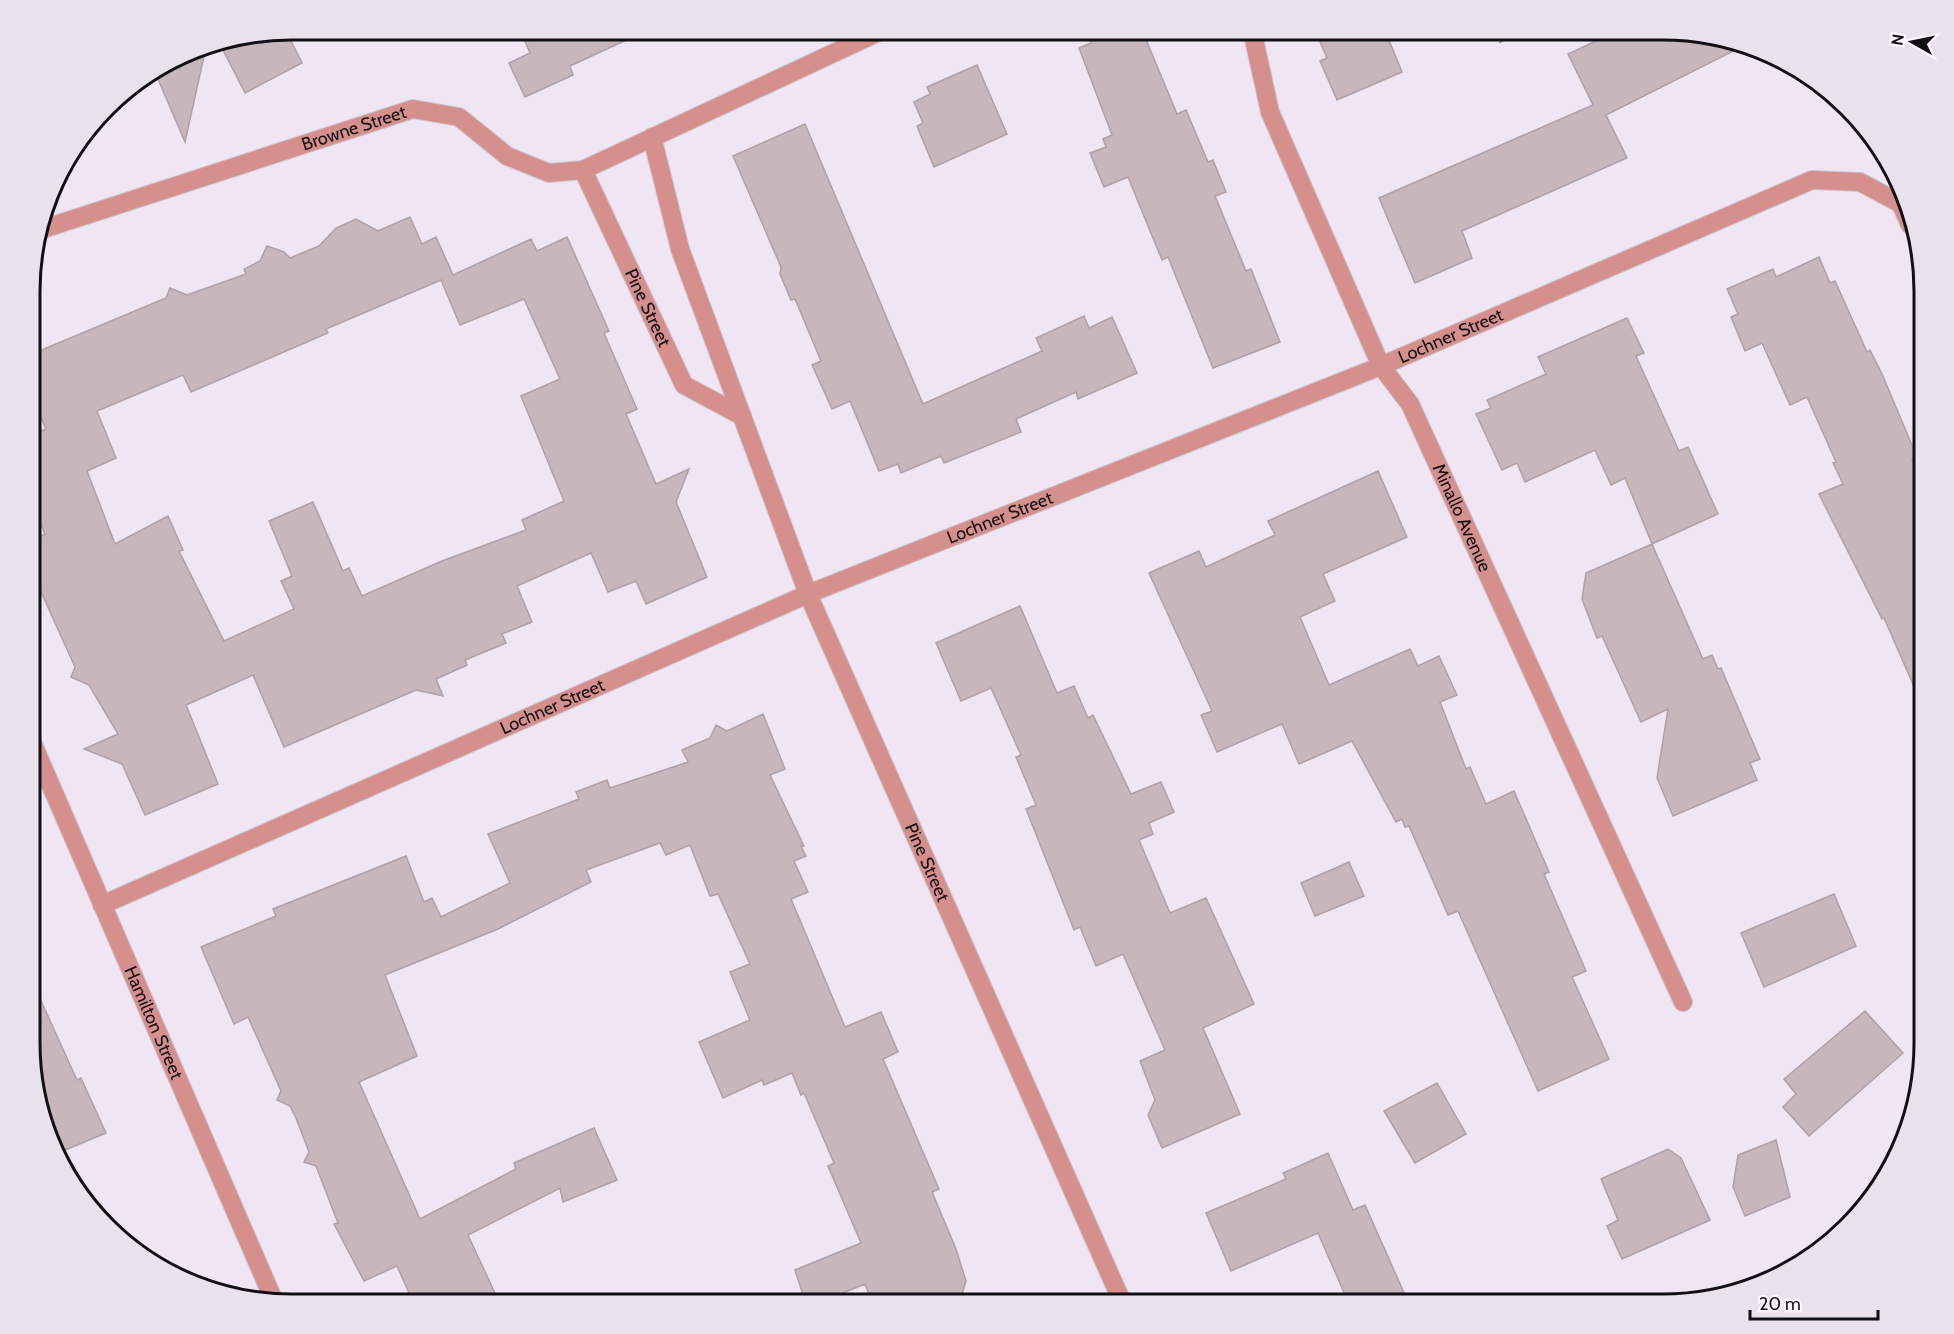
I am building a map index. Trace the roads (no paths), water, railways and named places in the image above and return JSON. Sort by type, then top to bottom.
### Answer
[{"type":"street","name":"Browne Street","points":[[49,227],[413,109],[459,117],[507,156],[549,173],[583,170],[861,40]]},
{"type":"street","name":"Minallo Avenue","points":[[1254,40],[1270,112],[1381,366],[1410,404],[1683,1002]]},
{"type":"street","name":"Pine Street","points":[[652,137],[680,249],[808,594],[1119,1294]]},
{"type":"street","name":"Pine Street","points":[[583,170],[684,385],[742,416]]},
{"type":"street","name":"Lochner Street","points":[[102,905],[808,594],[1381,366],[1812,180],[1860,182],[1896,201]]},
{"type":"street","name":"Hamilton Street","points":[[40,778],[102,905],[270,1292]]}]
